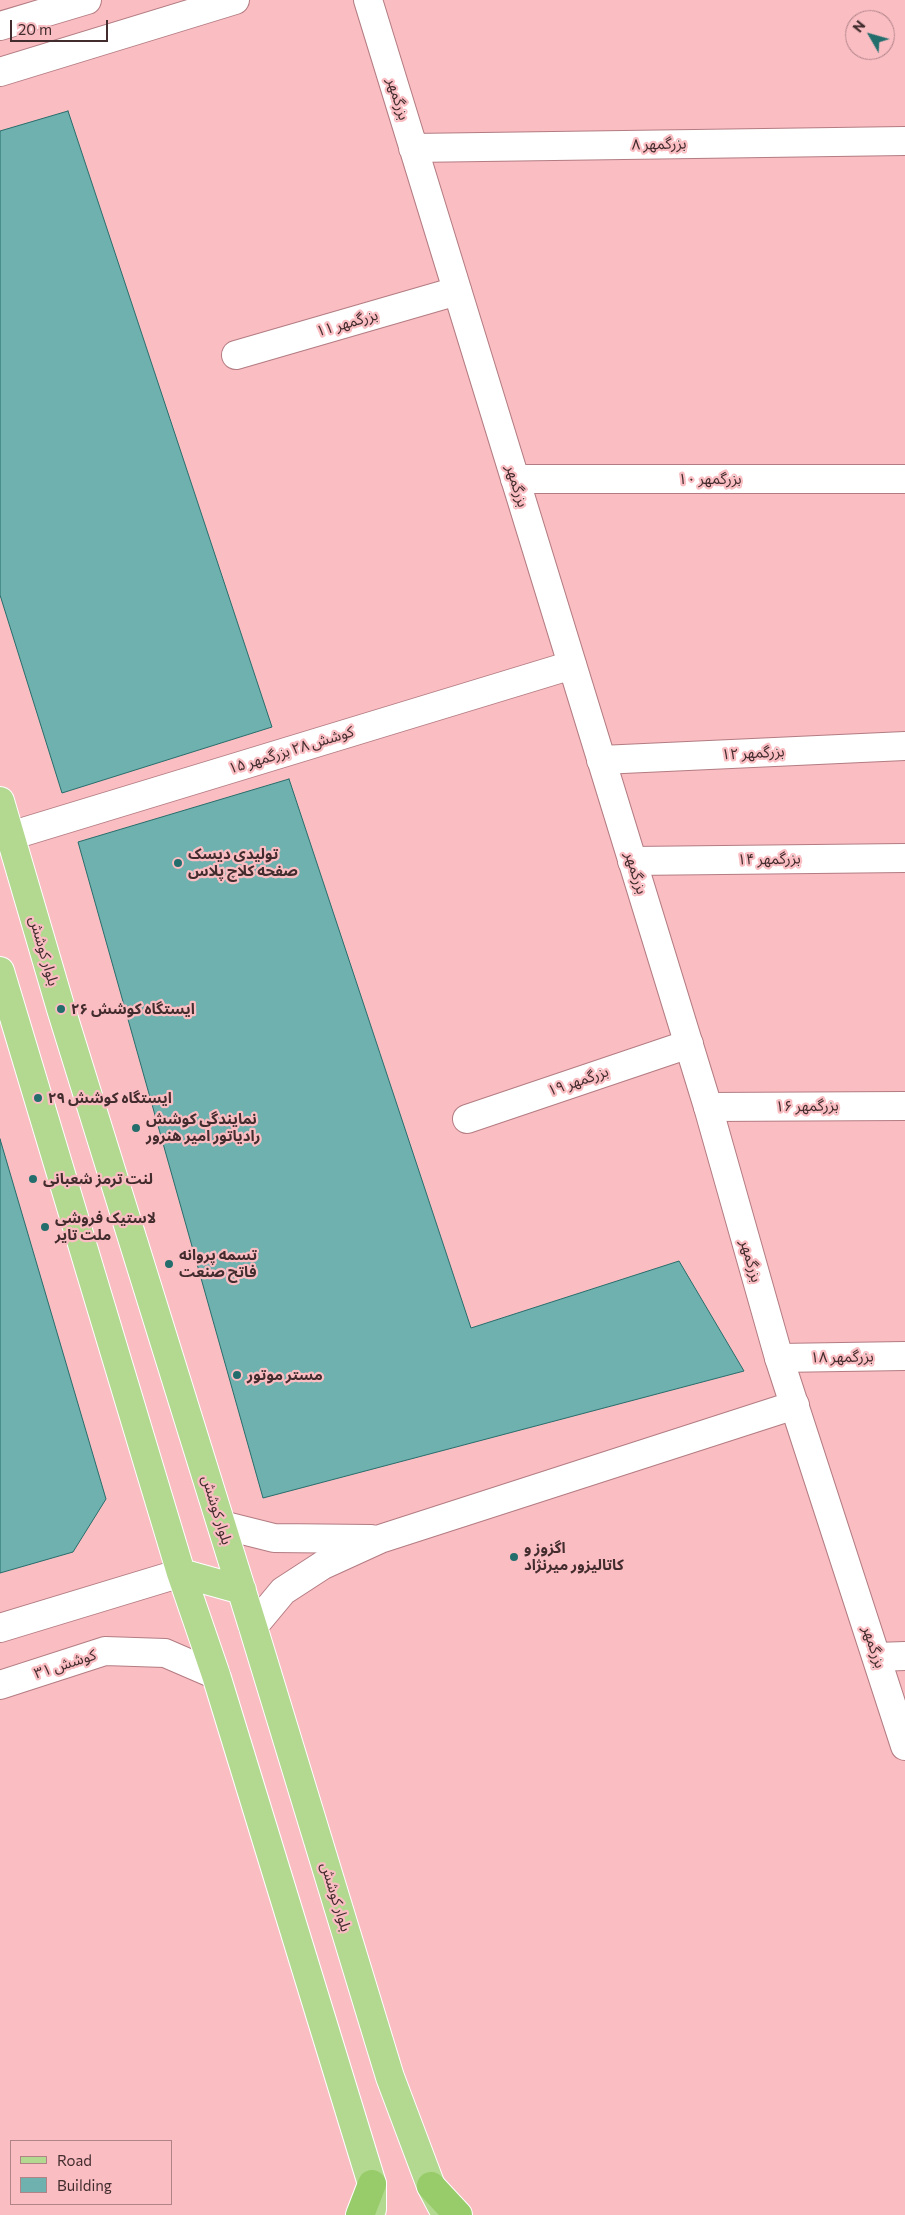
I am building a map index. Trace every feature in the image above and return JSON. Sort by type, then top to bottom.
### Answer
[{"type":"highway","points":[[360,2215],[372,2184]]},
{"type":"highway","points":[[430,2186],[458,2215]]},
{"type":"main road","name":"بلوار کوشش","points":[[0,801],[61,1009],[222,1525],[390,2077],[430,2186],[446,2215]]},
{"type":"main road","points":[[0,971],[181,1573],[216,1675],[372,2184],[372,2215]]},
{"type":"main road","points":[[181,1573],[242,1590]]},
{"type":"street","points":[[0,26],[87,0]]},
{"type":"street","points":[[0,72],[236,0]]},
{"type":"street","name":"بزرگمهر","points":[[368,0],[689,1044],[779,1358],[905,1746]]},
{"type":"street","name":"بزرگمهر ۸","points":[[413,148],[905,141]]},
{"type":"street","name":"بزرگمهر ۱۱","points":[[236,355],[457,292]]},
{"type":"street","name":"بزرگمهر ۱۰","points":[[515,479],[905,479]]},
{"type":"street","name":"کوشش ۲۸ بزرگمهر ۱۵","points":[[10,836],[572,665]]},
{"type":"street","name":"بزرگمهر ۱۲","points":[[601,760],[905,746]]},
{"type":"street","name":"بزرگمهر ۱۴","points":[[632,861],[905,858]]},
{"type":"street","name":"بزرگمهر ۱۹","points":[[467,1119],[689,1044]]},
{"type":"street","name":"بزرگمهر ۱۶","points":[[708,1107],[905,1106]]},
{"type":"street","name":"بزرگمهر ۱۸","points":[[779,1358],[905,1356]]},
{"type":"street","points":[[253,1627],[283,1591],[323,1565],[380,1539],[794,1405]]},
{"type":"street","points":[[222,1525],[274,1538],[380,1539]]},
{"type":"street","points":[[0,1628],[181,1573]]},
{"type":"street","name":"کوشش ۳۱","points":[[0,1685],[105,1651],[165,1653],[216,1675]]},
{"type":"street","points":[[877,1657],[905,1656]]},
{"type":"building","points":[[68,111],[272,727],[62,793],[0,595],[0,131]]},
{"type":"building","points":[[289,779],[471,1328],[679,1261],[744,1371],[263,1498],[78,842]]},
{"type":"building","points":[[0,1139],[106,1499],[73,1552],[0,1573]]},
{"type":"place","name":"تولیدی دیسک صفحه کلاچ پلاس","points":[[178,863]]},
{"type":"place","name":"ایستگاه کوشش ۲۶","points":[[61,1009]]},
{"type":"place","name":"ایستگاه کوشش ۲۹","points":[[38,1098]]},
{"type":"place","name":"نمایندگی کوشش رادیاتور امیر هنرور","points":[[136,1128]]},
{"type":"place","name":"لنت ترمز شعبانی","points":[[33,1179]]},
{"type":"place","name":"لاستیک فروشی ملت تایر","points":[[45,1227]]},
{"type":"place","name":"تسمه پروانه فاتح صنعت","points":[[169,1264]]},
{"type":"place","name":"مستر موتور","points":[[237,1375]]},
{"type":"place","name":"اگزوز و کاتالیزور میرنژاد","points":[[514,1557]]}]
